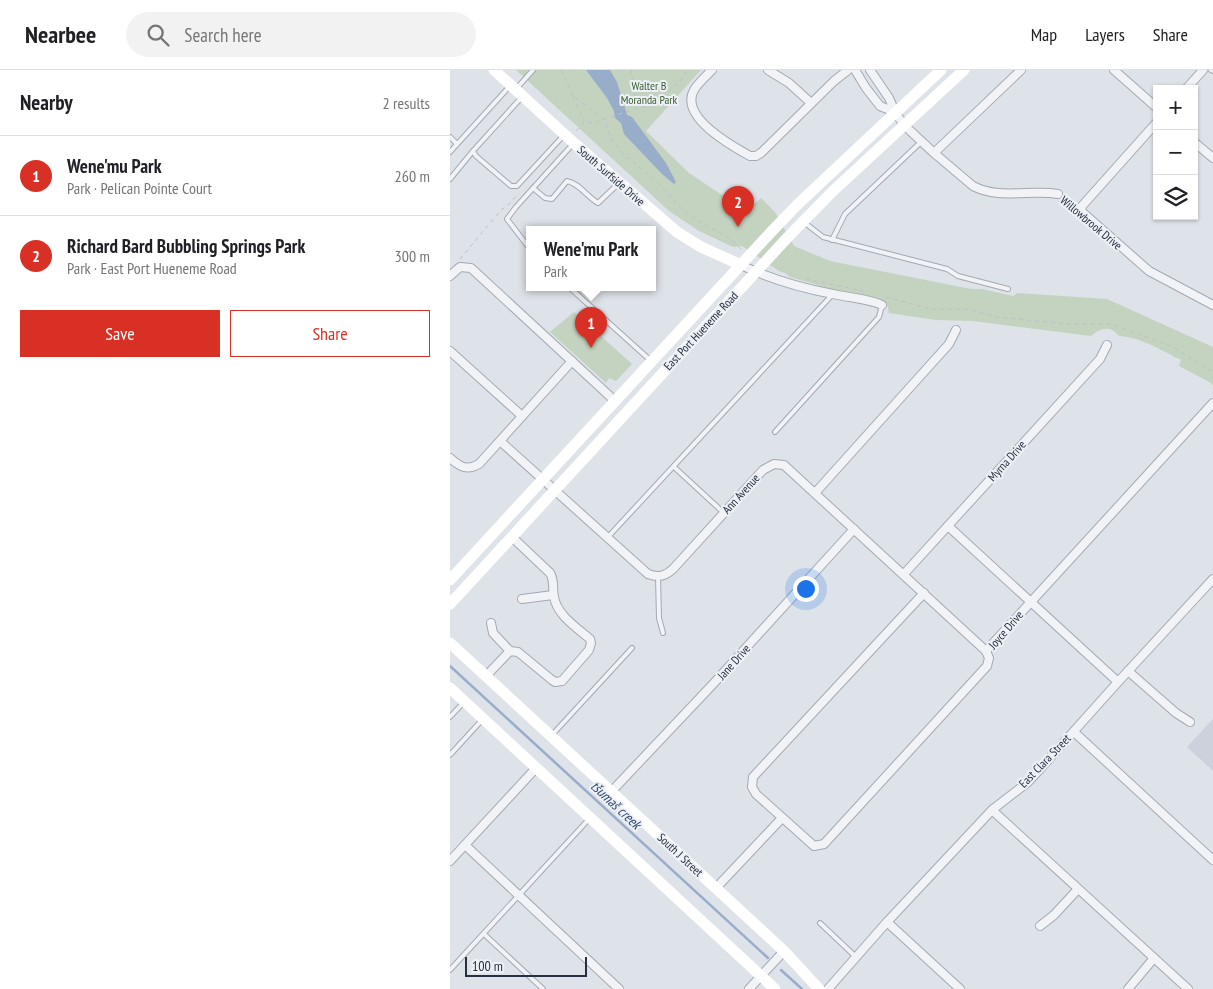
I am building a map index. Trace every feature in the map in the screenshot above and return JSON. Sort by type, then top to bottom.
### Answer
[{"type":"main road","name":"South Surfside Drive","points":[[494,70],[619,183],[677,232],[701,247],[741,265]]},
{"type":"main road","name":"East Port Hueneme Road","points":[[450,580],[798,204],[941,70]]},
{"type":"main road","name":"East Port Hueneme Road","points":[[450,604],[804,221],[833,191],[964,70]]},
{"type":"main road","name":"South J Street","points":[[450,643],[784,951],[819,989]]},
{"type":"main road","points":[[450,688],[775,989]]},
{"type":"street","points":[[712,70],[694,90],[692,105],[699,119],[721,139],[750,156],[761,154],[811,103],[848,70]]},
{"type":"street","points":[[768,70],[789,82],[811,103]]},
{"type":"street","points":[[855,70],[880,106],[895,112]]},
{"type":"street","name":"Willowbrook Drive","points":[[870,70],[904,125],[934,153],[980,190],[994,193],[1049,192],[1058,194]]},
{"type":"street","points":[[934,153],[1021,70]]},
{"type":"street","points":[[1114,70],[1153,104]]},
{"type":"street","points":[[1189,85],[1202,70]]},
{"type":"street","points":[[1081,212],[1082,206],[1153,126]]},
{"type":"street","points":[[1198,145],[1213,158]]},
{"type":"street","name":"Willowbrook Drive","points":[[1081,212],[1149,271],[1213,305]]},
{"type":"street","points":[[741,265],[771,279],[832,294],[875,302],[882,301]]},
{"type":"street","points":[[450,276],[462,267],[471,268],[615,401]]},
{"type":"street","points":[[815,493],[949,344],[956,330]]},
{"type":"street","name":"Myrna Drive","points":[[904,574],[1100,359],[1106,345]]},
{"type":"street","points":[[450,351],[522,416]]},
{"type":"street","points":[[450,458],[468,469],[479,464],[572,361]]},
{"type":"street","name":"Joyce Drive","points":[[782,818],[810,843],[819,846],[824,844],[987,666],[989,658],[986,651],[1213,403]]},
{"type":"street","points":[[500,440],[648,574],[658,576]]},
{"type":"street","name":"Ann Avenue","points":[[658,576],[666,575],[673,569],[763,470],[774,464],[784,465],[986,651]]},
{"type":"street","points":[[948,526],[1118,682]]},
{"type":"street","name":"Jane Drive","points":[[611,792],[714,683],[854,529]]},
{"type":"street","points":[[490,623],[493,633],[510,651],[518,652],[552,680],[559,682],[588,650],[591,643],[590,639],[562,614],[556,605],[553,595],[554,583],[550,573],[512,537]]},
{"type":"street","name":"East Clara Street","points":[[828,989],[887,922],[992,810],[1028,782],[1128,671],[1212,583]]},
{"type":"street","points":[[716,888],[782,818],[753,791],[753,777],[924,593]]},
{"type":"street","points":[[522,599],[553,595]]},
{"type":"street","points":[[486,676],[510,651]]},
{"type":"street","points":[[1128,671],[1176,713],[1190,722]]},
{"type":"street","points":[[1074,732],[1213,860]]},
{"type":"street","points":[[450,861],[536,768]]},
{"type":"street","points":[[992,810],[1188,989]]},
{"type":"street","points":[[464,845],[619,989]]},
{"type":"street","points":[[1040,926],[1054,915],[1078,889]]},
{"type":"street","points":[[887,922],[960,989]]},
{"type":"street","points":[[749,989],[784,951]]},
{"type":"street","points":[[1128,989],[1154,958]]},
{"type":"lane","points":[[450,178],[473,151],[533,70]]},
{"type":"lane","points":[[450,152],[516,91]]},
{"type":"lane","points":[[473,151],[476,156],[511,186],[517,186],[564,134]]},
{"type":"lane","points":[[450,137],[457,144]]},
{"type":"lane","points":[[832,240],[845,214],[922,141]]},
{"type":"lane","points":[[526,244],[507,219],[574,143]]},
{"type":"lane","points":[[533,188],[545,198],[552,199],[567,182],[573,182],[590,199],[598,203],[619,183]]},
{"type":"lane","points":[[804,221],[823,237],[947,269],[958,276],[1008,289]]},
{"type":"lane","points":[[573,291],[651,362]]},
{"type":"lane","points":[[608,538],[832,294]]},
{"type":"lane","points":[[775,432],[879,317],[882,301]]},
{"type":"lane","points":[[674,466],[724,513]]},
{"type":"lane","points":[[658,576],[658,618],[663,633]]},
{"type":"lane","points":[[551,736],[632,648]]},
{"type":"lane","points":[[450,717],[465,701]]},
{"type":"lane","points":[[450,755],[484,719]]},
{"type":"lane","points":[[450,970],[591,817]]},
{"type":"lane","points":[[820,923],[854,959]]},
{"type":"lane","points":[[484,934],[543,989]]},
{"type":"path","points":[[561,70],[584,122]]},
{"type":"path","points":[[631,70],[635,97],[634,109]]},
{"type":"path","points":[[584,122],[594,123],[655,104],[680,81],[688,70]]},
{"type":"path","points":[[573,96],[604,119],[610,136],[624,154],[657,182],[682,209],[731,239],[741,250]]},
{"type":"path","points":[[577,130],[584,122]]},
{"type":"path","points":[[462,267],[459,262],[465,252],[520,191]]},
{"type":"path","name":"Willowbrook Drive","points":[[1058,194],[1081,212]]},
{"type":"path","points":[[802,279],[864,291]]},
{"type":"path","points":[[882,301],[930,309],[968,309],[996,317],[1068,324],[1111,324],[1173,347],[1213,372]]},
{"type":"shaded area","points":[[1213,719],[1213,771],[1187,747]]},
{"type":"green space","name":"Walter B Moranda Park","points":[[516,70],[701,70],[646,131],[689,173],[728,199],[750,208],[761,198],[775,212],[794,246],[830,261],[971,289],[982,289],[1013,296],[1017,293],[1107,299],[1213,347],[1213,386],[1211,383],[1179,366],[1181,360],[1143,342],[1119,336],[1109,329],[1098,331],[1091,336],[973,321],[936,320],[889,313],[887,303],[877,298],[838,291],[790,277],[742,246],[733,247],[699,231],[669,211]]},
{"type":"green space","points":[[574,312],[632,364],[616,381],[609,378],[606,383],[550,332]]},
{"type":"water","points":[[586,70],[610,70],[617,82],[627,115],[632,117],[666,163],[676,182],[674,184],[624,134],[621,123],[615,118],[614,111],[607,98]]},
{"type":"waterway","name":"tšumaš creek","points":[[450,666],[768,958]]},
{"type":"waterway","name":"tšumaš creek","points":[[781,970],[802,989]]},
{"type":"place","name":"Richard Bard Bubbling Springs Park","points":[[738,227]]},
{"type":"place","name":"Wene'mu Park","points":[[591,348]]}]
